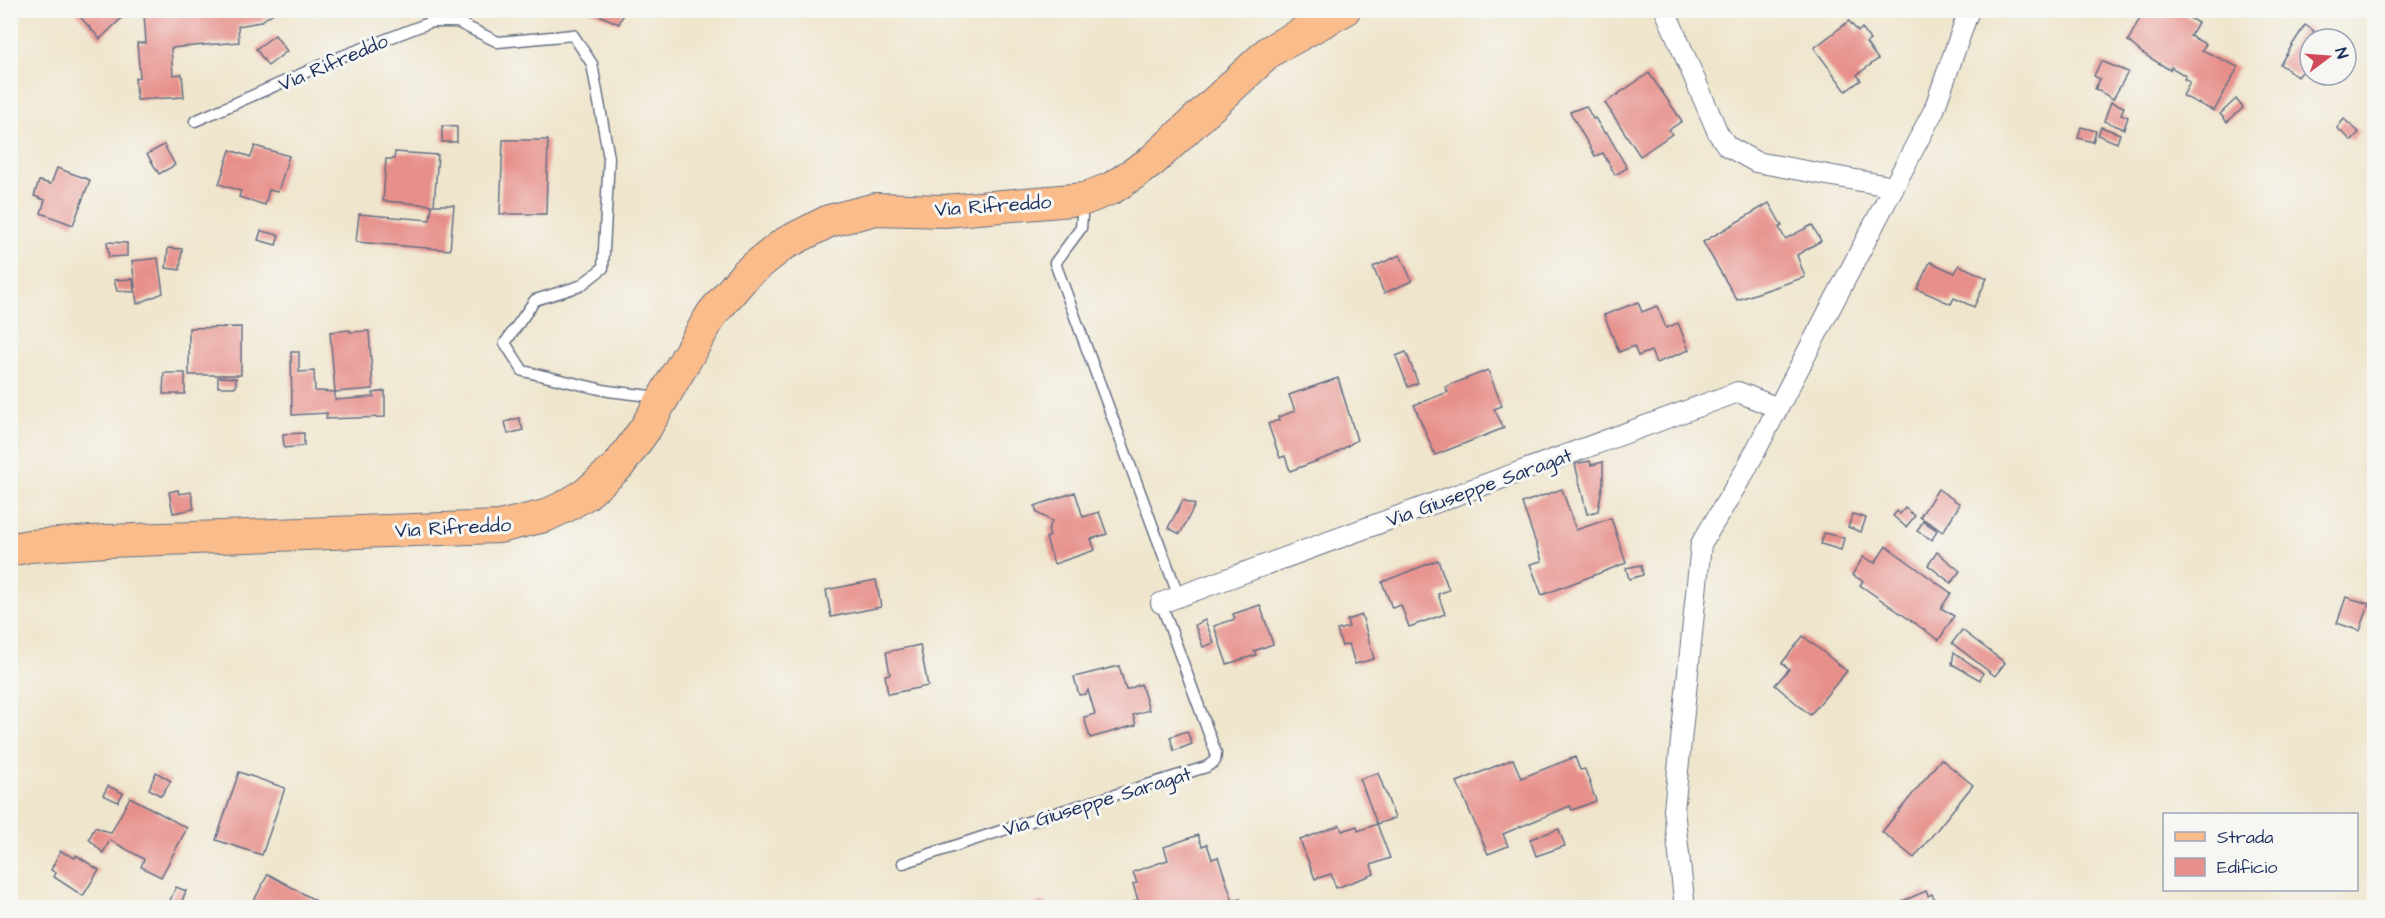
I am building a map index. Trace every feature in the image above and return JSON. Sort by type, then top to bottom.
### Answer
[{"type":"main road","name":"Via Rifreddo","points":[[10,550],[29,546],[107,542],[500,527],[545,516],[566,506],[604,481],[633,448],[712,314],[746,274],[784,244],[829,221],[876,209],[944,210],[1084,199],[1112,188],[1151,162],[1270,51],[1344,10]]},
{"type":"street","points":[[1665,10],[1718,133],[1728,146],[1756,162],[1894,187]]},
{"type":"street","points":[[1685,908],[1674,810],[1701,544],[1745,471],[1934,110],[1969,10]]},
{"type":"street","name":"Via Giuseppe Saragat","points":[[1170,600],[1738,392],[1778,408]]},
{"type":"lane","name":"Via Rifreddo","points":[[195,121],[340,57],[431,22],[457,22],[498,42],[573,35],[592,64],[609,158],[603,268],[580,286],[535,300],[505,343],[522,371],[608,391],[662,398]]},
{"type":"lane","name":"Via Giuseppe Saragat","points":[[903,863],[1042,817],[1206,767],[1215,761],[1216,753],[1170,600],[1055,263],[1081,228],[1084,199]]},
{"type":"building","points":[[74,10],[130,10],[100,39]]},
{"type":"building","points":[[175,10],[278,10],[260,22],[238,26],[239,42],[171,48],[173,75],[182,74],[184,97],[137,100],[135,78],[140,77],[137,43],[146,43],[144,14],[175,12]]},
{"type":"building","points":[[588,10],[625,10],[619,24]]},
{"type":"building","points":[[2144,10],[2176,10],[2198,23],[2190,36],[2206,44],[2202,50],[2238,67],[2214,111],[2183,96],[2190,82],[2184,79],[2186,76],[2171,67],[2170,70],[2142,53],[2128,41]]},
{"type":"building","points":[[1849,21],[1858,32],[1862,28],[1870,40],[1866,43],[1878,59],[1857,75],[1861,80],[1846,91],[1814,48]]},
{"type":"building","points":[[275,35],[287,51],[268,66],[256,49]]},
{"type":"building","points":[[2298,36],[2298,77],[2280,64]]},
{"type":"building","points":[[2101,61],[2128,72],[2113,99],[2095,89],[2100,79],[2094,76]]},
{"type":"building","points":[[1649,73],[1682,121],[1669,130],[1672,134],[1640,156],[1605,103]]},
{"type":"building","points":[[2236,99],[2243,108],[2227,122],[2220,114]]},
{"type":"building","points":[[2111,102],[2124,107],[2121,114],[2128,117],[2124,129],[2104,121]]},
{"type":"building","points":[[1586,106],[1593,119],[1595,118],[1605,134],[1607,133],[1627,168],[1615,175],[1603,153],[1595,156],[1570,112]]},
{"type":"building","points":[[2344,119],[2359,132],[2352,141],[2337,128]]},
{"type":"building","points":[[442,126],[457,127],[457,142],[442,142]]},
{"type":"building","points":[[2081,127],[2096,131],[2093,142],[2078,138]]},
{"type":"building","points":[[2101,127],[2120,134],[2117,143],[2098,135]]},
{"type":"building","points":[[503,140],[548,140],[546,214],[500,214]]},
{"type":"building","points":[[164,145],[175,165],[159,174],[147,154]]},
{"type":"building","points":[[255,146],[289,156],[278,192],[269,190],[265,205],[239,197],[241,191],[219,184],[230,150],[251,157]]},
{"type":"building","points":[[395,152],[438,155],[434,205],[454,205],[450,250],[356,242],[359,214],[430,220],[432,205],[383,201],[386,159],[394,159]]},
{"type":"building","points":[[57,168],[90,180],[73,225],[41,213],[45,200],[34,196],[39,181],[51,184]]},
{"type":"building","points":[[1769,203],[1782,226],[1779,227],[1785,239],[1812,225],[1821,241],[1797,255],[1805,277],[1737,300],[1703,242]]},
{"type":"building","points":[[261,231],[279,235],[276,245],[258,240]]},
{"type":"building","points":[[107,242],[127,243],[127,256],[109,257]]},
{"type":"building","points":[[168,248],[182,249],[180,270],[166,268]]},
{"type":"building","points":[[1400,255],[1412,281],[1384,293],[1373,267]]},
{"type":"building","points":[[158,258],[163,293],[137,304],[132,261]]},
{"type":"building","points":[[1930,262],[1955,273],[1959,265],[1987,278],[1974,307],[1954,298],[1951,304],[1917,289]]},
{"type":"building","points":[[133,279],[134,292],[117,291],[114,280]]},
{"type":"building","points":[[1638,302],[1642,312],[1657,306],[1666,328],[1678,323],[1689,350],[1656,363],[1651,351],[1638,356],[1634,346],[1619,352],[1604,315]]},
{"type":"building","points":[[241,327],[241,375],[189,375],[189,328]]},
{"type":"building","points":[[350,330],[350,332],[369,331],[373,389],[335,392],[330,332]]},
{"type":"building","points":[[291,352],[299,352],[299,372],[314,371],[315,391],[335,392],[335,400],[374,397],[373,393],[385,391],[385,417],[326,419],[327,413],[292,415]]},
{"type":"building","points":[[1406,352],[1418,383],[1408,387],[1396,356]]},
{"type":"building","points":[[1488,370],[1502,406],[1494,409],[1504,428],[1435,455],[1414,405],[1448,392],[1445,387]]},
{"type":"building","points":[[164,373],[185,373],[185,394],[163,394]]},
{"type":"building","points":[[218,377],[236,378],[236,387],[218,387]]},
{"type":"building","points":[[1338,378],[1357,440],[1333,455],[1290,471],[1285,456],[1280,458],[1268,424],[1279,420],[1278,417],[1295,411],[1289,395]]},
{"type":"building","points":[[519,418],[523,430],[508,434],[505,422]]},
{"type":"building","points":[[304,433],[304,446],[284,448],[283,434]]},
{"type":"building","points":[[1590,461],[1591,465],[1603,462],[1603,482],[1598,511],[1587,514],[1575,464]]},
{"type":"building","points":[[1562,489],[1576,530],[1611,518],[1626,563],[1542,595],[1530,564],[1542,561],[1522,503]]},
{"type":"building","points":[[1938,489],[1960,504],[1943,532],[1920,517]]},
{"type":"building","points":[[178,490],[179,494],[191,492],[194,509],[173,513],[169,492]]},
{"type":"building","points":[[1075,492],[1083,517],[1099,512],[1107,534],[1091,539],[1095,550],[1054,564],[1046,538],[1050,536],[1048,530],[1052,521],[1037,513],[1035,506]]},
{"type":"building","points":[[1183,500],[1195,505],[1180,534],[1168,528]]},
{"type":"building","points":[[1905,508],[1915,516],[1906,527],[1893,516],[1897,511],[1900,514]]},
{"type":"building","points":[[1853,514],[1866,518],[1861,532],[1848,527]]},
{"type":"building","points":[[1923,521],[1937,530],[1932,540],[1917,531]]},
{"type":"building","points":[[1824,533],[1844,538],[1841,550],[1821,544]]},
{"type":"building","points":[[1886,546],[1951,593],[1941,608],[1954,616],[1939,640],[1860,585],[1863,581],[1852,575],[1863,557],[1875,563]]},
{"type":"building","points":[[1937,552],[1960,571],[1951,583],[1928,565]]},
{"type":"building","points":[[1438,560],[1449,590],[1438,594],[1445,614],[1409,627],[1401,605],[1392,608],[1382,582]]},
{"type":"building","points":[[1641,565],[1643,575],[1629,579],[1626,568]]},
{"type":"building","points":[[876,580],[881,607],[831,617],[826,590]]},
{"type":"building","points":[[2346,597],[2369,604],[2360,631],[2337,623]]},
{"type":"building","points":[[1260,605],[1273,644],[1254,651],[1256,655],[1227,664],[1214,626],[1235,619],[1233,614]]},
{"type":"building","points":[[1362,615],[1374,659],[1355,664],[1349,644],[1342,646],[1337,630],[1349,627],[1347,620]]},
{"type":"building","points":[[1205,620],[1214,643],[1203,647],[1195,625]]},
{"type":"building","points":[[1962,630],[2005,663],[1995,676],[1952,643]]},
{"type":"building","points":[[1803,636],[1847,671],[1810,715],[1775,685],[1789,669],[1782,663]]},
{"type":"building","points":[[920,645],[928,686],[888,694],[885,675],[890,674],[886,652]]},
{"type":"building","points":[[1954,652],[1983,673],[1980,680],[1952,664]]},
{"type":"building","points":[[1119,666],[1126,690],[1141,684],[1149,710],[1133,715],[1136,725],[1090,738],[1084,717],[1095,714],[1088,690],[1086,694],[1079,695],[1074,677]]},
{"type":"building","points":[[1187,731],[1192,744],[1174,751],[1170,737]]},
{"type":"building","points":[[1575,757],[1580,770],[1585,769],[1596,801],[1572,810],[1570,806],[1503,834],[1508,846],[1488,854],[1457,782],[1513,759],[1521,778]]},
{"type":"building","points":[[1941,759],[1973,785],[1914,858],[1882,832]]},
{"type":"building","points":[[156,772],[171,781],[161,796],[149,789]]},
{"type":"building","points":[[239,772],[285,788],[262,855],[216,840]]},
{"type":"building","points":[[1378,773],[1395,818],[1377,824],[1360,779]]},
{"type":"building","points":[[108,786],[123,793],[118,802],[103,795]]},
{"type":"building","points":[[130,797],[187,828],[161,877],[141,867],[144,859],[110,840],[103,853],[89,839],[95,827],[111,833]]},
{"type":"building","points":[[1377,824],[1390,858],[1371,865],[1374,874],[1336,888],[1331,874],[1315,879],[1300,840],[1340,825],[1342,831],[1357,826],[1358,831]]},
{"type":"building","points":[[1559,829],[1565,846],[1536,856],[1530,839]]},
{"type":"building","points":[[1198,835],[1202,846],[1207,844],[1212,859],[1218,857],[1233,901],[1240,899],[1243,907],[1135,908],[1133,902],[1138,900],[1133,884],[1137,883],[1133,872],[1168,860],[1164,847]]},
{"type":"building","points":[[60,851],[75,858],[76,855],[99,870],[83,896],[54,877],[56,873],[51,870]]},
{"type":"building","points":[[268,874],[320,903],[317,908],[250,908]]},
{"type":"building","points":[[176,887],[186,891],[179,908],[173,908],[168,905]]},
{"type":"building","points":[[1926,891],[1928,896],[1932,894],[1935,901],[1925,908],[1906,908],[1903,901]]},
{"type":"building","points":[[1044,901],[1046,908],[1026,908],[1026,907]]}]
